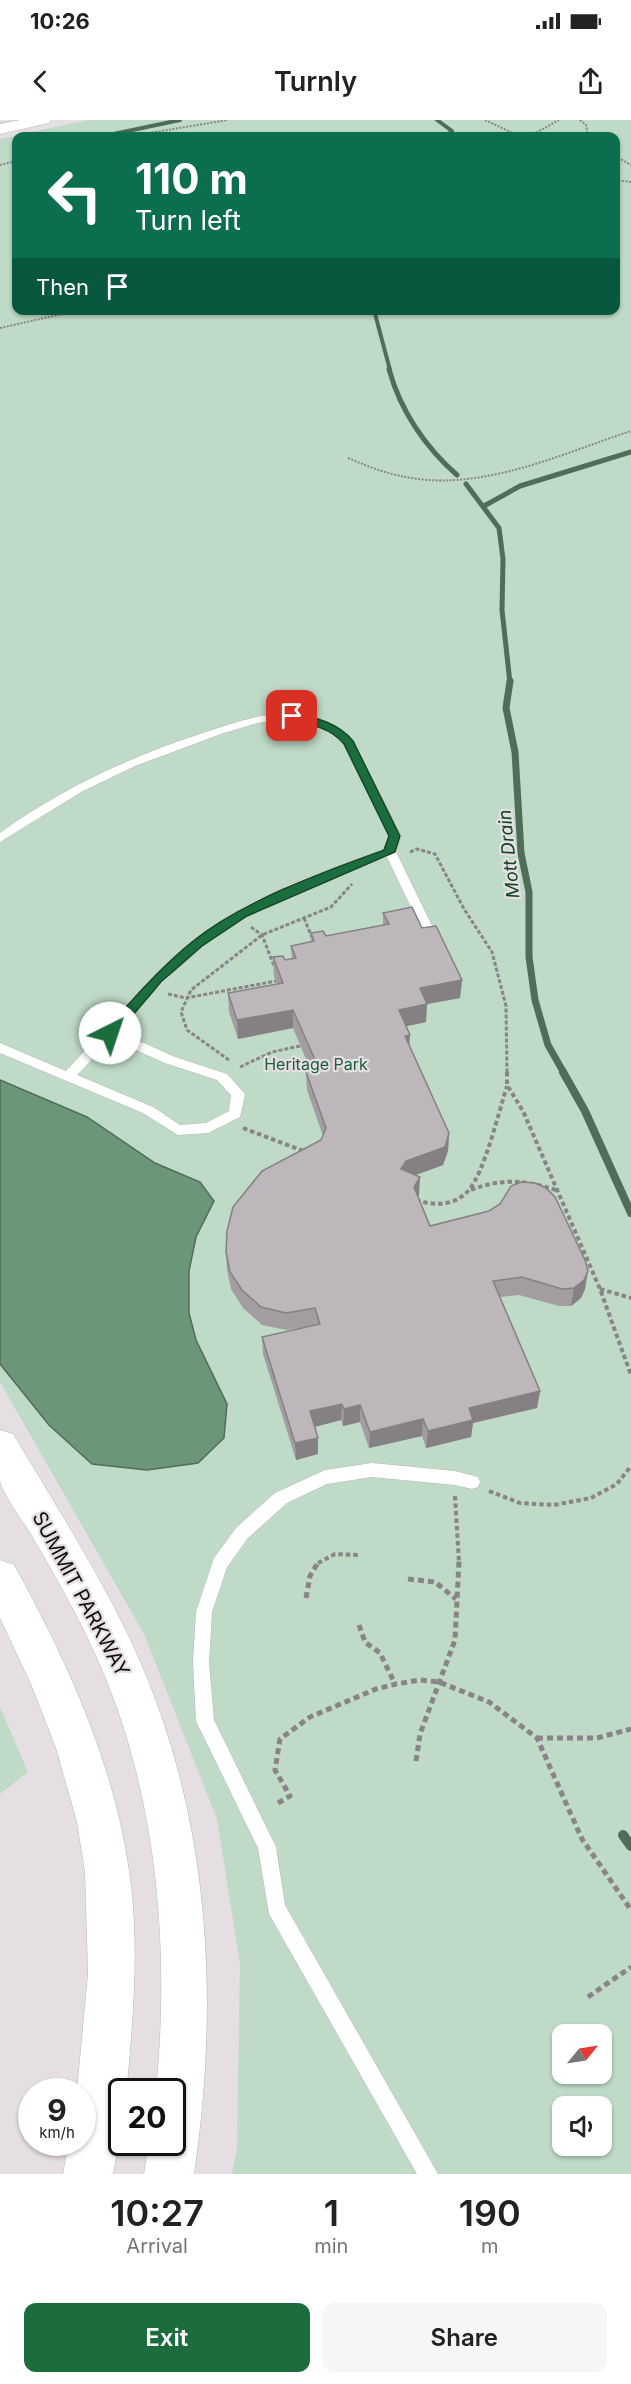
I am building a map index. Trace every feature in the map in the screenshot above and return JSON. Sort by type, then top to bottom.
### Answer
[{"type":"street","points":[[0,129],[43,120]]},
{"type":"street","name":"SUMMIT PARKWAY","points":[[0,1446],[100,1623],[132,1692],[161,1791],[178,1889],[184,1967],[183,2050],[176,2138],[169,2174]]},
{"type":"street","points":[[0,1578],[32,1637],[68,1720],[96,1811],[107,1877],[112,1948],[110,2024],[98,2124],[88,2174]]},
{"type":"lane","points":[[0,838],[57,800],[109,772],[170,748],[266,718],[292,716],[316,721],[340,732],[349,743],[395,836],[391,856],[429,932]]},
{"type":"lane","points":[[68,1077],[157,979],[198,943],[243,913],[349,867],[391,856]]},
{"type":"lane","points":[[0,1048],[148,1110],[178,1130],[208,1128],[235,1114],[238,1094],[222,1077],[170,1060],[110,1033]]},
{"type":"lane","points":[[428,2174],[276,1907],[267,1847],[205,1721],[201,1663],[204,1612],[219,1563],[242,1533],[281,1498],[325,1477],[372,1470],[463,1480]]},
{"type":"path","points":[[155,132],[228,120]]},
{"type":"path","points":[[485,120],[510,132]]},
{"type":"path","points":[[537,132],[559,120]]},
{"type":"path","points":[[0,328],[58,315]]},
{"type":"path","points":[[348,458],[368,469],[407,478],[449,481],[481,478],[631,431]]},
{"type":"path","points":[[245,1074],[240,1067],[187,1030],[181,1012],[191,990],[262,935],[331,906],[344,895],[357,878],[380,869],[391,856],[417,849],[435,854],[464,909],[492,952],[506,1006],[507,1085],[471,1190]]},
{"type":"path","points":[[304,918],[317,950]]},
{"type":"path","points":[[262,935],[278,975]]},
{"type":"path","points":[[165,993],[186,998],[276,981]]},
{"type":"path","points":[[240,1067],[272,1052],[300,1046]]},
{"type":"path","points":[[223,1061],[233,1063]]},
{"type":"path","points":[[507,1085],[523,1112],[600,1289],[631,1375]]},
{"type":"path","points":[[234,1132],[247,1123]]},
{"type":"path","points":[[242,1128],[311,1154]]},
{"type":"path","points":[[416,1200],[434,1206],[452,1201],[496,1179],[526,1180],[556,1190]]},
{"type":"path","points":[[600,1289],[631,1298]]},
{"type":"path","points":[[416,1761],[420,1734],[454,1640],[463,1480],[520,1503],[554,1505],[591,1498],[616,1484],[631,1466]]},
{"type":"path","points":[[306,1598],[307,1577],[321,1559],[342,1551],[358,1555]]},
{"type":"path","points":[[408,1579],[425,1578],[443,1584],[457,1599]]},
{"type":"path","points":[[359,1625],[365,1642],[380,1653],[396,1684]]},
{"type":"path","points":[[278,1803],[290,1796],[275,1770],[280,1739],[310,1717],[376,1689],[420,1680],[439,1682],[489,1702],[537,1738],[582,1839],[631,1910]]},
{"type":"path","points":[[537,1738],[577,1738],[623,1733],[631,1729]]},
{"type":"path","points":[[588,1997],[631,1967]]},
{"type":"green space","name":"Heritage Park","points":[[88,120],[631,120],[631,2174],[232,2174],[237,2148],[240,1964],[217,1819],[144,1634],[0,1382],[0,139],[12,136],[12,315],[620,315],[620,132],[32,132]]},
{"type":"green space","points":[[0,1707],[28,1772],[0,1794]]},
{"type":"shaded area","points":[[0,1080],[87,1117],[155,1163],[200,1182],[214,1201],[196,1237],[189,1271],[189,1313],[196,1340],[227,1404],[224,1438],[198,1463],[147,1470],[92,1464],[49,1425],[0,1364]]},
{"type":"building","points":[[412,907],[422,928],[436,926],[462,980],[420,988],[427,1004],[399,1010],[410,1035],[405,1036],[449,1133],[445,1147],[406,1161],[401,1169],[420,1177],[414,1187],[430,1226],[489,1211],[500,1204],[511,1186],[521,1182],[535,1183],[546,1188],[555,1197],[588,1271],[584,1280],[574,1288],[562,1289],[522,1277],[493,1281],[540,1391],[469,1408],[473,1420],[428,1431],[423,1419],[370,1432],[360,1405],[344,1409],[342,1404],[310,1411],[318,1438],[295,1443],[262,1337],[320,1324],[315,1308],[286,1313],[261,1307],[242,1290],[230,1272],[226,1252],[227,1231],[233,1207],[262,1171],[321,1140],[326,1128],[306,1072],[319,1069],[293,1010],[237,1020],[228,993],[283,983],[273,957],[283,956],[285,960],[296,958],[291,946],[314,941],[311,933],[323,931],[326,936],[389,924],[383,913]]},
{"type":"waterway","points":[[123,132],[180,120]]},
{"type":"waterway","name":"Mott Drain","points":[[437,120],[451,132]]},
{"type":"waterway","name":"Mott Drain","points":[[375,315],[390,370]]},
{"type":"waterway","name":"Mott Drain","points":[[389,369],[400,399],[415,427],[434,452],[457,475]]},
{"type":"waterway","points":[[484,506],[520,486],[631,452]]},
{"type":"waterway","name":"Mott Drain","points":[[466,484],[499,528],[503,559],[502,610],[510,682]]},
{"type":"waterway","name":"Mott Drain","points":[[510,682],[506,708],[515,752],[521,853],[529,892],[529,957],[535,1000],[548,1045],[564,1073]]},
{"type":"waterway","name":"Mott Drain","points":[[563,1072],[585,1111],[631,1213]]},
{"type":"waterway","points":[[623,1835],[631,1846]]},
{"type":"route","points":[[110,1033],[157,979],[198,943],[243,913],[297,888],[390,852],[395,836],[349,743],[340,732],[316,721],[292,716]]}]
